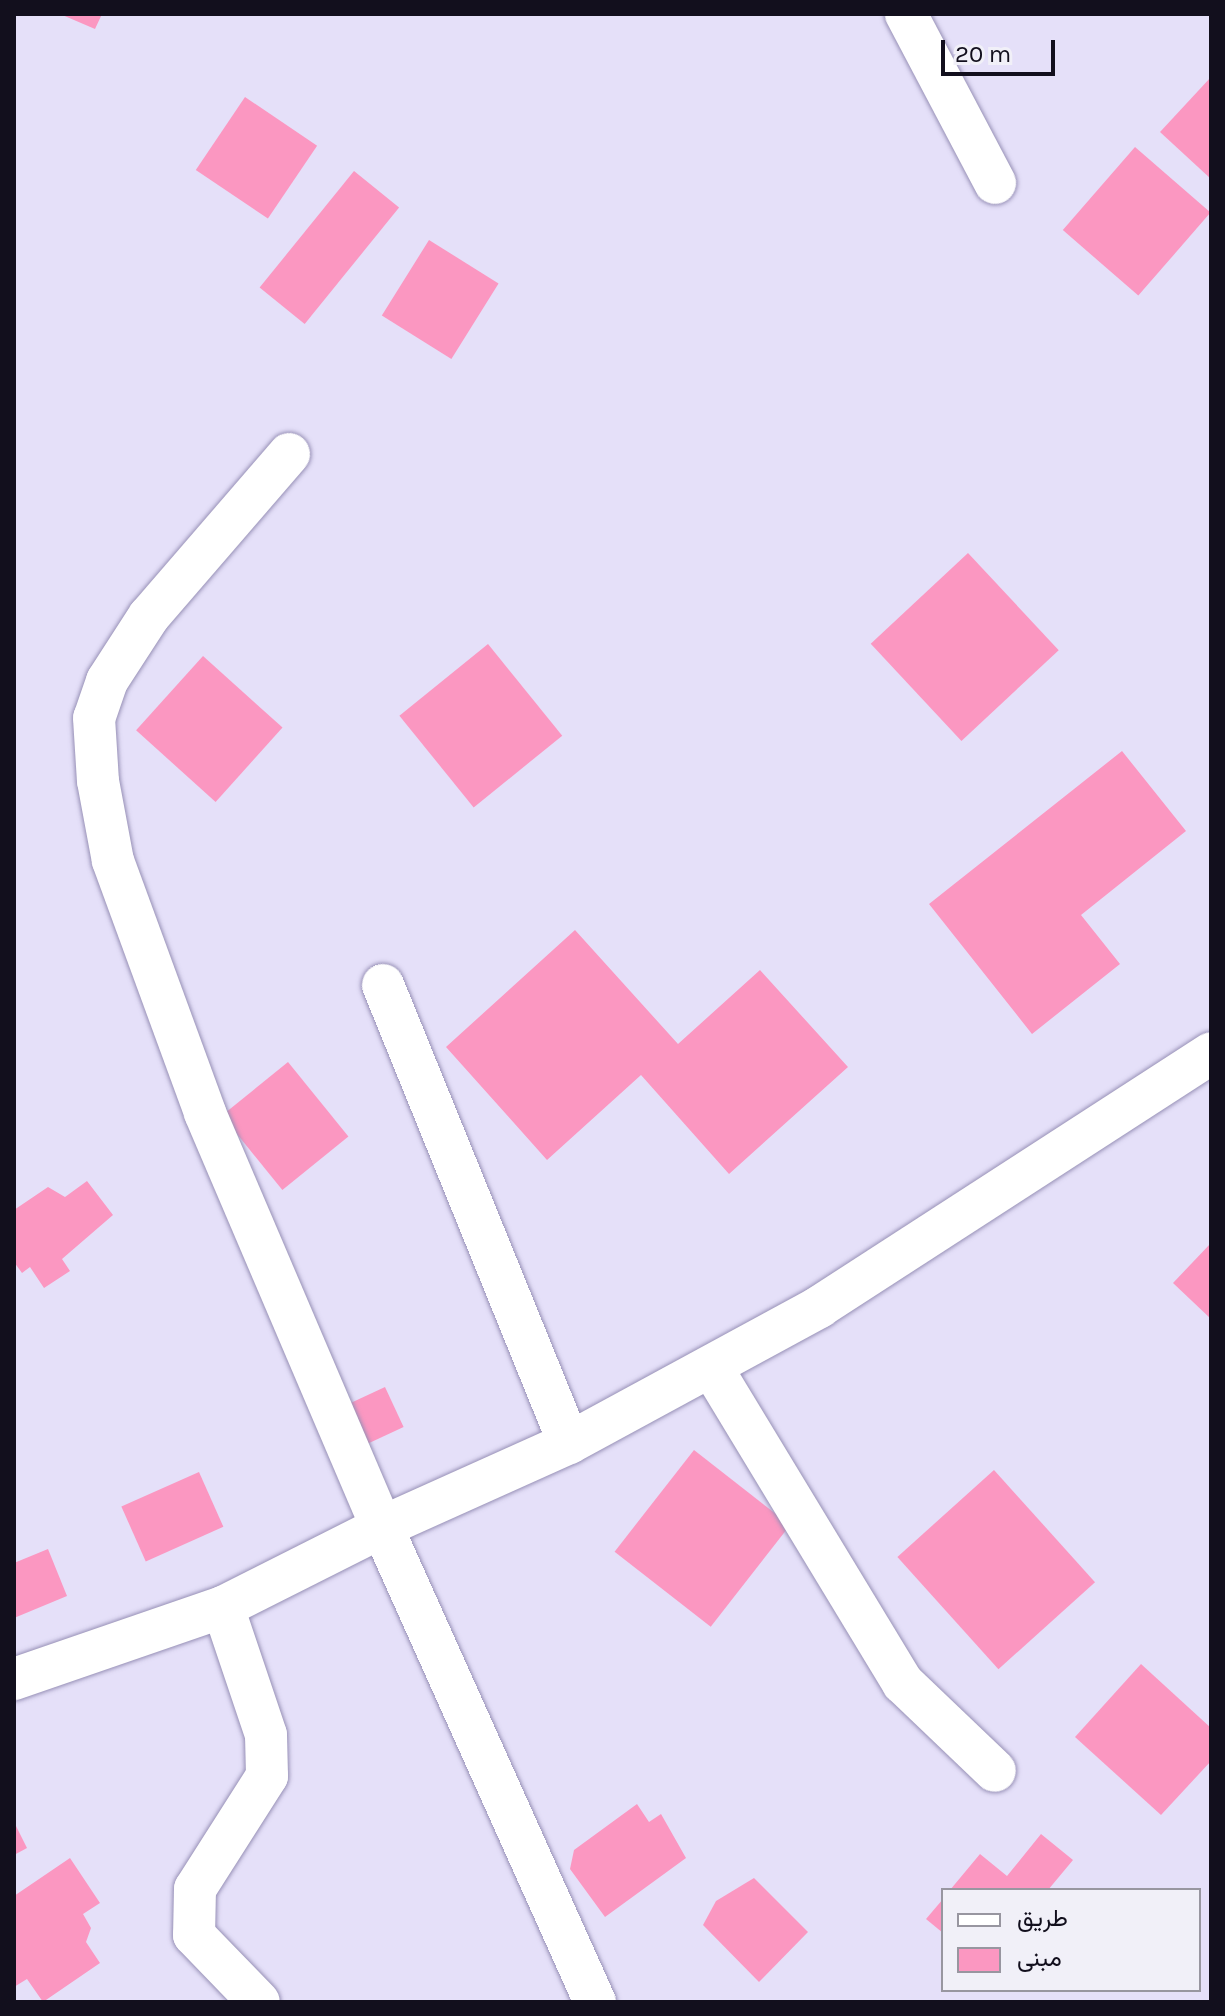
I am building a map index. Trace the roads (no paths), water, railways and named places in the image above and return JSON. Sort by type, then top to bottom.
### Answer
[{"type":"street","points":[[906,14],[995,183]]},
{"type":"street","points":[[289,454],[149,616],[107,681],[94,718],[98,781],[113,861],[157,989],[382,1527],[595,2002]]},
{"type":"street","points":[[383,985],[569,1443]]},
{"type":"street","points":[[14,1679],[223,1607],[382,1527],[569,1443],[712,1368],[938,1232],[1211,1053]]},
{"type":"street","points":[[712,1368],[903,1683],[995,1771]]},
{"type":"street","points":[[223,1607],[266,1735],[267,1776],[195,1889],[194,1935],[259,2002]]}]
